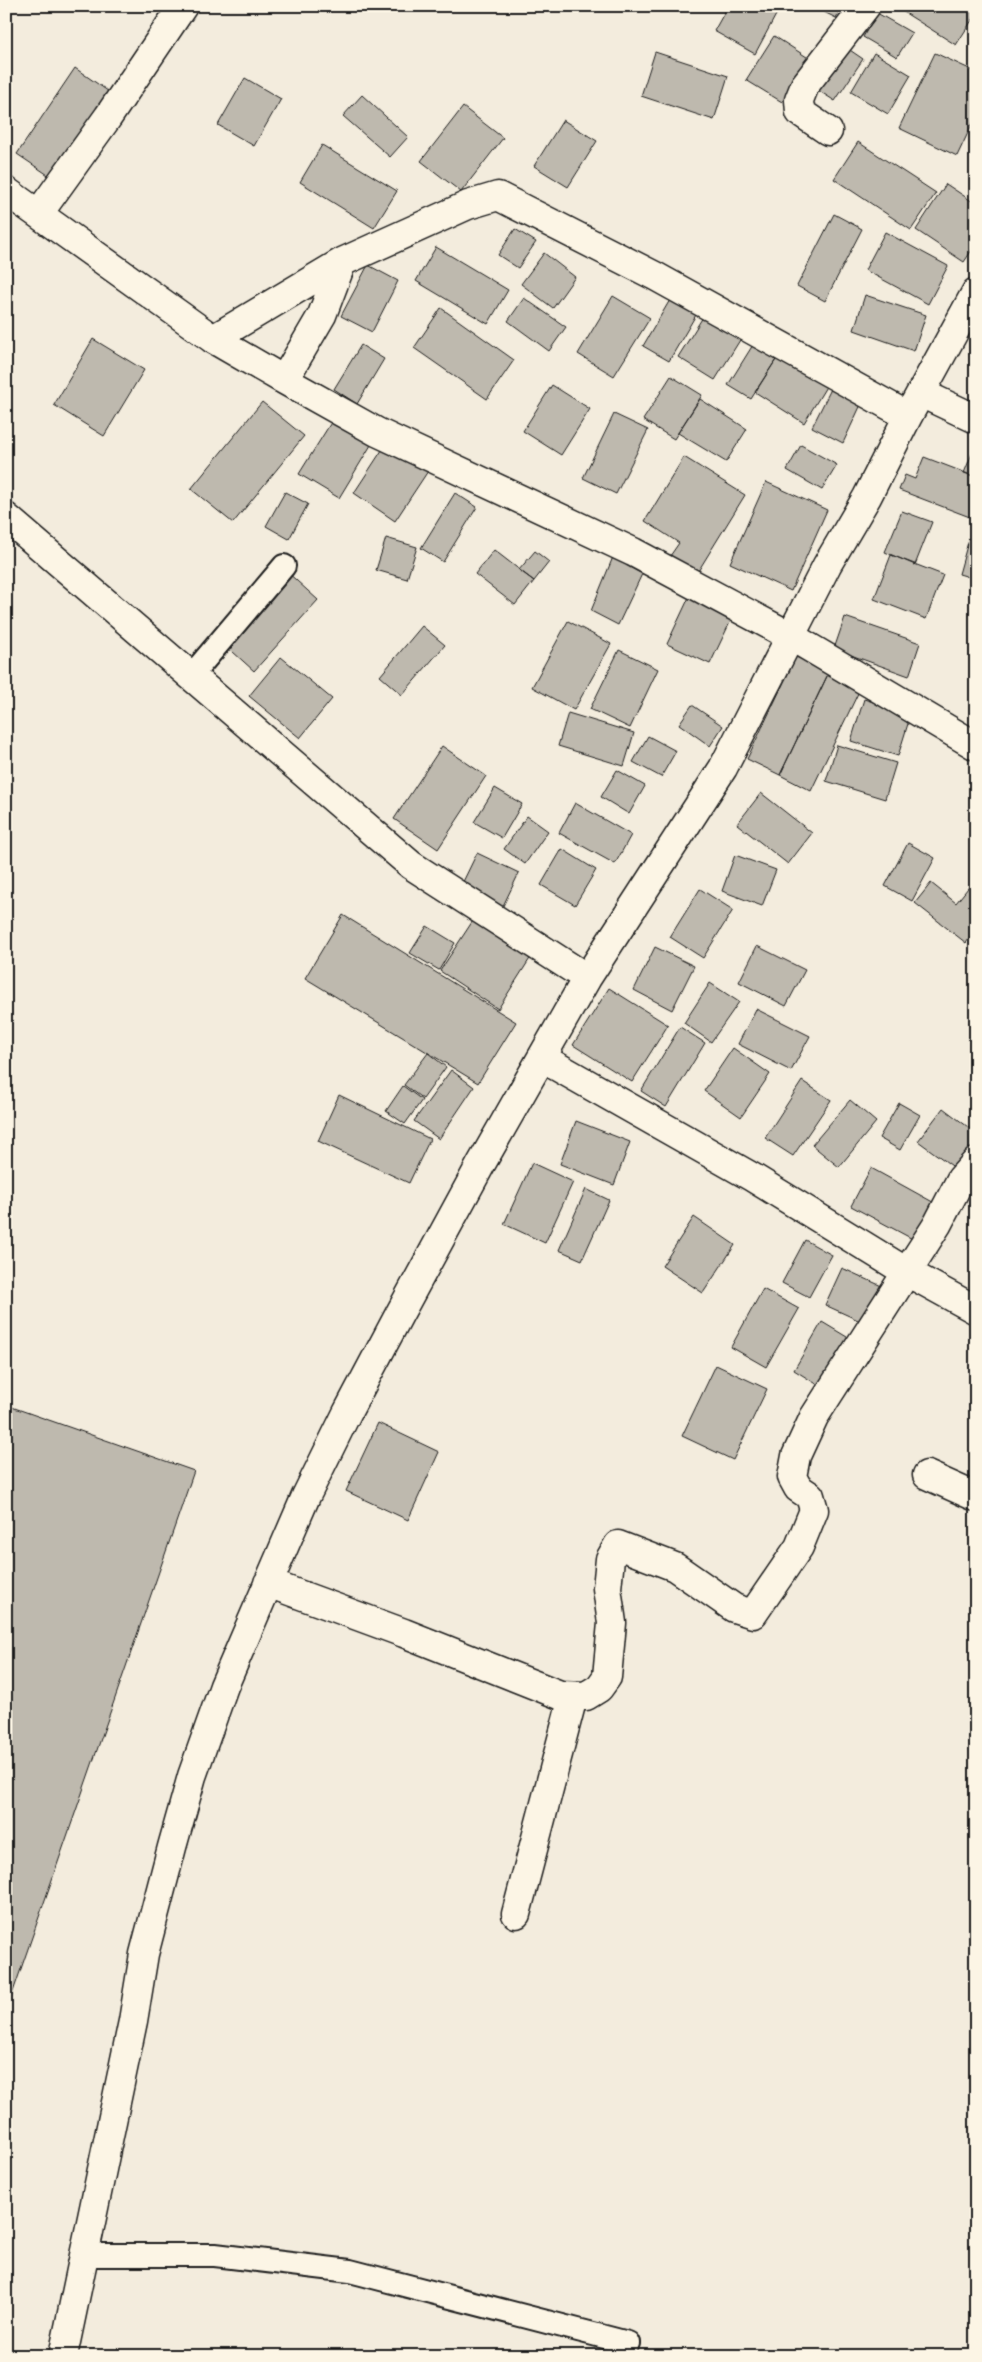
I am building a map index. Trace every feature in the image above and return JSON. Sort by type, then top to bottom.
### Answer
[{"type":"street","points":[[39,212],[108,117],[184,6]]},
{"type":"street","points":[[828,131],[800,112],[799,100],[805,84],[866,6]]},
{"type":"street","points":[[6,191],[39,212],[213,339],[284,380],[377,432],[633,552],[792,637],[976,746]]},
{"type":"street","points":[[213,339],[342,262],[468,205],[498,196],[914,404],[976,419]]},
{"type":"street","points":[[284,380],[322,314],[342,262]]},
{"type":"street","points":[[63,2356],[133,2021],[144,1954],[192,1776],[224,1686],[306,1496],[347,1414],[476,1173],[587,978],[723,768],[792,637],[827,565],[867,498],[914,404],[976,292]]},
{"type":"street","points":[[6,517],[411,865],[587,978]]},
{"type":"street","points":[[542,1058],[752,1177],[905,1271],[976,1310]]},
{"type":"street","points":[[268,1583],[404,1633],[551,1691],[573,1697],[586,1696],[600,1688],[607,1677],[612,1623],[607,1588],[610,1559],[618,1545],[675,1566],[734,1608],[753,1614],[799,1547],[814,1510],[810,1496],[798,1488],[792,1477],[796,1456],[814,1417],[936,1225],[961,1180],[976,1162]]},
{"type":"street","points":[[927,1475],[976,1498]]},
{"type":"street","points":[[516,1914],[573,1697]]},
{"type":"lane","points":[[191,676],[284,566]]},
{"type":"lane","points":[[85,2255],[215,2255],[350,2271],[628,2343]]},
{"type":"building","points":[[728,6],[765,6],[777,13],[755,54],[714,31]]},
{"type":"building","points":[[812,6],[842,6],[836,18]]},
{"type":"building","points":[[894,6],[968,6],[976,11],[976,14],[956,45]]},
{"type":"building","points":[[877,13],[912,33],[897,57],[863,37]]},
{"type":"building","points":[[774,36],[810,59],[782,102],[746,80]]},
{"type":"building","points":[[844,46],[863,59],[835,101],[816,89]]},
{"type":"building","points":[[655,52],[728,76],[714,120],[641,96]]},
{"type":"building","points":[[874,53],[911,75],[888,114],[851,92]]},
{"type":"building","points":[[935,53],[976,72],[976,116],[957,156],[899,128]]},
{"type":"building","points":[[75,68],[115,96],[57,181],[17,154]]},
{"type":"building","points":[[245,78],[281,99],[254,146],[218,125]]},
{"type":"building","points":[[362,95],[408,137],[390,157],[343,116]]},
{"type":"building","points":[[463,107],[503,138],[461,192],[421,161]]},
{"type":"building","points":[[563,120],[597,141],[568,187],[534,166]]},
{"type":"building","points":[[858,142],[936,193],[911,230],[834,179]]},
{"type":"building","points":[[322,145],[397,191],[374,228],[300,182]]},
{"type":"building","points":[[946,184],[976,204],[976,244],[964,262],[916,230]]},
{"type":"building","points":[[834,214],[862,229],[825,301],[797,286]]},
{"type":"building","points":[[515,229],[536,242],[518,268],[498,255]]},
{"type":"building","points":[[885,232],[948,266],[928,304],[865,270]]},
{"type":"building","points":[[436,247],[508,290],[488,324],[416,281]]},
{"type":"building","points":[[544,253],[575,277],[553,308],[521,284]]},
{"type":"building","points":[[368,265],[398,281],[372,332],[341,316]]},
{"type":"building","points":[[674,293],[700,308],[669,361],[643,346]]},
{"type":"building","points":[[865,295],[926,315],[914,351],[854,330]]},
{"type":"building","points":[[613,296],[650,318],[614,376],[578,354]]},
{"type":"building","points":[[524,298],[566,327],[549,351],[508,321]]},
{"type":"building","points":[[441,308],[514,360],[487,399],[414,348]]},
{"type":"building","points":[[708,309],[745,332],[715,380],[678,357]]},
{"type":"building","points":[[93,339],[144,370],[104,436],[54,405]]},
{"type":"building","points":[[756,340],[779,355],[751,399],[728,385]]},
{"type":"building","points":[[361,345],[384,359],[357,404],[334,389]]},
{"type":"building","points":[[779,355],[827,385],[804,423],[755,392]]},
{"type":"building","points":[[671,376],[702,395],[674,439],[643,420]]},
{"type":"building","points":[[835,381],[865,396],[843,443],[812,427]]},
{"type":"building","points":[[552,385],[590,409],[561,455],[523,431]]},
{"type":"building","points":[[700,399],[747,429],[726,462],[678,433]]},
{"type":"building","points":[[262,402],[304,436],[233,523],[191,489]]},
{"type":"building","points":[[614,414],[648,430],[616,494],[583,478]]},
{"type":"building","points":[[332,421],[371,445],[339,498],[299,474]]},
{"type":"building","points":[[386,444],[428,471],[395,521],[354,493]]},
{"type":"building","points":[[976,444],[976,477],[964,473]]},
{"type":"building","points":[[801,445],[837,465],[822,490],[787,470]]},
{"type":"building","points":[[684,457],[745,495],[697,573],[670,556],[679,543],[645,521]]},
{"type":"building","points":[[924,457],[976,477],[975,519],[899,490],[905,475],[915,479]]},
{"type":"building","points":[[766,482],[827,510],[791,591],[730,563]]},
{"type":"building","points":[[285,492],[308,504],[289,539],[266,526]]},
{"type":"building","points":[[455,493],[477,507],[443,562],[421,548]]},
{"type":"building","points":[[902,511],[932,522],[915,565],[885,552]]},
{"type":"building","points":[[970,535],[976,536],[976,579],[959,574]]},
{"type":"building","points":[[386,538],[417,547],[407,579],[376,570]]},
{"type":"building","points":[[494,550],[534,581],[515,605],[475,574]]},
{"type":"building","points":[[535,551],[549,562],[534,581],[519,570]]},
{"type":"building","points":[[891,555],[943,575],[926,619],[874,599]]},
{"type":"building","points":[[613,557],[642,574],[618,625],[591,611]]},
{"type":"building","points":[[286,571],[318,600],[254,671],[222,642]]},
{"type":"building","points":[[691,593],[734,614],[710,664],[667,644]]},
{"type":"building","points":[[845,617],[920,643],[909,676],[834,649]]},
{"type":"building","points":[[568,621],[611,644],[574,710],[532,687]]},
{"type":"building","points":[[422,626],[445,645],[402,695],[380,676]]},
{"type":"building","points":[[619,650],[658,669],[630,728],[590,709]]},
{"type":"building","points":[[281,657],[332,699],[300,738],[249,696]]},
{"type":"building","points":[[796,657],[829,672],[780,775],[747,759]]},
{"type":"building","points":[[829,672],[861,687],[811,791],[780,775]]},
{"type":"building","points":[[864,699],[911,714],[898,756],[851,741]]},
{"type":"building","points":[[692,705],[723,726],[710,746],[679,724]]},
{"type":"building","points":[[568,713],[634,733],[624,766],[558,746]]},
{"type":"building","points":[[648,736],[676,751],[661,777],[633,762]]},
{"type":"building","points":[[837,745],[896,763],[885,799],[826,781]]},
{"type":"building","points":[[442,746],[486,776],[438,849],[394,819]]},
{"type":"building","points":[[617,770],[645,786],[629,814],[601,797]]},
{"type":"building","points":[[495,788],[522,804],[502,838],[474,822]]},
{"type":"building","points":[[761,793],[812,833],[788,864],[737,824]]},
{"type":"building","points":[[575,803],[631,835],[615,864],[559,833]]},
{"type":"building","points":[[527,816],[548,831],[525,864],[504,849]]},
{"type":"building","points":[[908,843],[935,858],[912,901],[885,886]]},
{"type":"building","points":[[562,849],[596,870],[575,905],[541,885]]},
{"type":"building","points":[[477,853],[519,873],[501,910],[459,890]]},
{"type":"building","points":[[735,855],[776,870],[762,906],[722,891]]},
{"type":"building","points":[[976,878],[976,930],[966,943],[915,903],[931,883],[956,903]]},
{"type":"building","points":[[700,889],[733,910],[703,958],[670,937]]},
{"type":"building","points":[[343,915],[516,1022],[478,1083],[305,978]]},
{"type":"building","points":[[474,919],[531,957],[498,1009],[440,971]]},
{"type":"building","points":[[427,926],[455,943],[439,970],[410,953]]},
{"type":"building","points":[[757,946],[805,970],[786,1006],[739,982]]},
{"type":"building","points":[[655,947],[694,966],[672,1010],[634,990]]},
{"type":"building","points":[[710,983],[739,1002],[711,1042],[684,1023]]},
{"type":"building","points":[[609,988],[668,1025],[632,1082],[573,1045]]},
{"type":"building","points":[[756,1009],[810,1036],[791,1071],[738,1044]]},
{"type":"building","points":[[680,1027],[705,1043],[666,1107],[641,1091]]},
{"type":"building","points":[[733,1048],[770,1074],[741,1117],[704,1091]]},
{"type":"building","points":[[428,1053],[446,1067],[423,1099],[404,1085]]},
{"type":"building","points":[[451,1070],[474,1087],[439,1139],[414,1121]]},
{"type":"building","points":[[802,1081],[831,1100],[793,1156],[765,1138]]},
{"type":"building","points":[[403,1086],[422,1100],[405,1124],[386,1111]]},
{"type":"building","points":[[339,1095],[430,1139],[409,1183],[318,1141]]},
{"type":"building","points":[[850,1100],[876,1122],[839,1167],[812,1145]]},
{"type":"building","points":[[899,1103],[920,1115],[900,1150],[879,1138]]},
{"type":"building","points":[[943,1108],[976,1133],[976,1148],[959,1171],[918,1141]]},
{"type":"building","points":[[576,1121],[630,1142],[614,1185],[560,1164]]},
{"type":"building","points":[[532,1163],[573,1182],[545,1243],[504,1224]]},
{"type":"building","points":[[871,1168],[940,1206],[920,1243],[851,1206]]},
{"type":"building","points":[[586,1189],[609,1200],[582,1260],[559,1250]]},
{"type":"building","points":[[694,1217],[735,1245],[703,1293],[662,1266]]},
{"type":"building","points":[[805,1240],[832,1255],[809,1297],[782,1283]]},
{"type":"building","points":[[842,1268],[886,1288],[869,1325],[825,1305]]},
{"type":"building","points":[[763,1289],[799,1309],[766,1367],[731,1347]]},
{"type":"building","points":[[822,1322],[852,1340],[823,1388],[794,1370]]},
{"type":"building","points":[[716,1365],[767,1389],[733,1460],[682,1436]]},
{"type":"building","points":[[6,1405],[194,1471],[6,2012]]},
{"type":"building","points":[[378,1423],[439,1452],[408,1520],[346,1491]]}]
